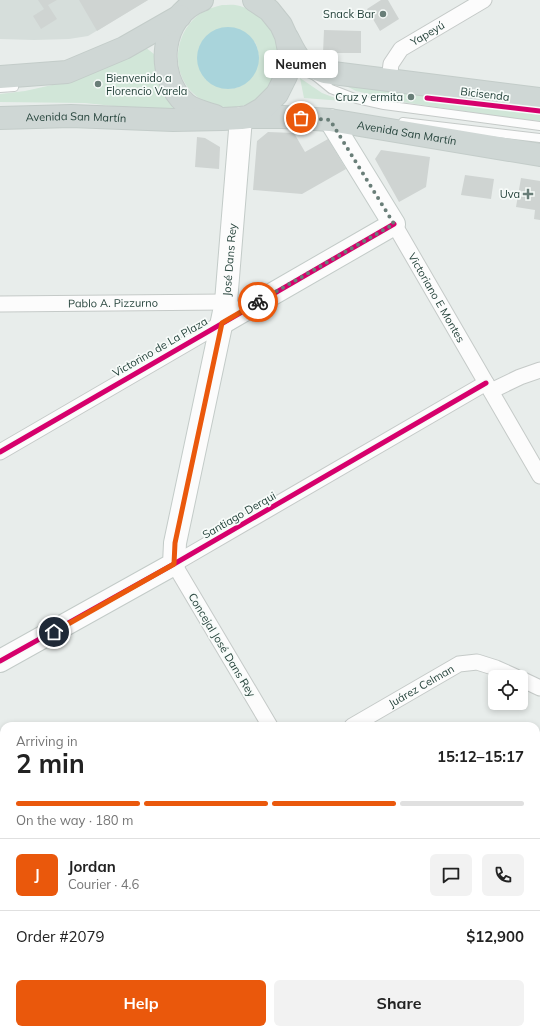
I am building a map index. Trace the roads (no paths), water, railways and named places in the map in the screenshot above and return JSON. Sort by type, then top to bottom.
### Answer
[{"type":"main road","points":[[254,0],[269,10],[284,30],[299,60],[308,66],[325,72],[540,99]]},
{"type":"main road","points":[[199,1],[188,8],[180,16],[170,32],[165,52],[166,71],[174,89],[187,104],[238,118],[262,108],[277,94],[286,76],[290,56],[284,30]]},
{"type":"main road","points":[[0,77],[67,72],[124,48],[180,16]]},
{"type":"main road","name":"Avenida San Martín","points":[[8,114],[173,120],[283,117],[330,120],[540,155]]},
{"type":"street","points":[[269,0],[284,30]]},
{"type":"street","name":"Yapeyú","points":[[389,80],[391,64],[401,49],[478,1]]},
{"type":"street","name":"José Dans Rey","points":[[174,564],[175,543],[226,302],[238,118]]},
{"type":"street","name":"Victoriano E Montes","points":[[330,120],[394,224],[540,476]]},
{"type":"street","name":"Victorino de La Plaza","points":[[0,452],[394,224]]},
{"type":"street","name":"Pablo A. Pizzurno","points":[[0,304],[226,302]]},
{"type":"street","name":"Santiago Derqui","points":[[0,662],[488,387],[540,370]]},
{"type":"street","name":"Concejal José Dans Rey","points":[[174,564],[268,722]]},
{"type":"street","name":"Juárez Celman","points":[[359,722],[460,664],[477,662],[500,670]]},
{"type":"street","points":[[528,682],[540,688]]},
{"type":"lane","points":[[299,60],[303,67],[331,89],[357,98],[414,110],[540,126]]},
{"type":"lane","points":[[0,88],[26,85],[67,72]]},
{"type":"lane","points":[[330,120],[414,123],[521,137],[540,138]]},
{"type":"water","points":[[228,27],[240,29],[250,36],[257,46],[259,58],[257,70],[250,80],[240,87],[228,89],[216,87],[206,80],[199,70],[197,58],[199,46],[206,36],[216,29]]},
{"type":"place","name":"Snack Bar","points":[[383,14]]},
{"type":"place","name":"Bienvenido a Florencio Varela","points":[[98,84]]},
{"type":"place","name":"Cruz y ermita","points":[[411,97]]},
{"type":"place","name":"Neumen","points":[[301,118]]},
{"type":"place","name":"Uva","points":[[528,194]]}]
